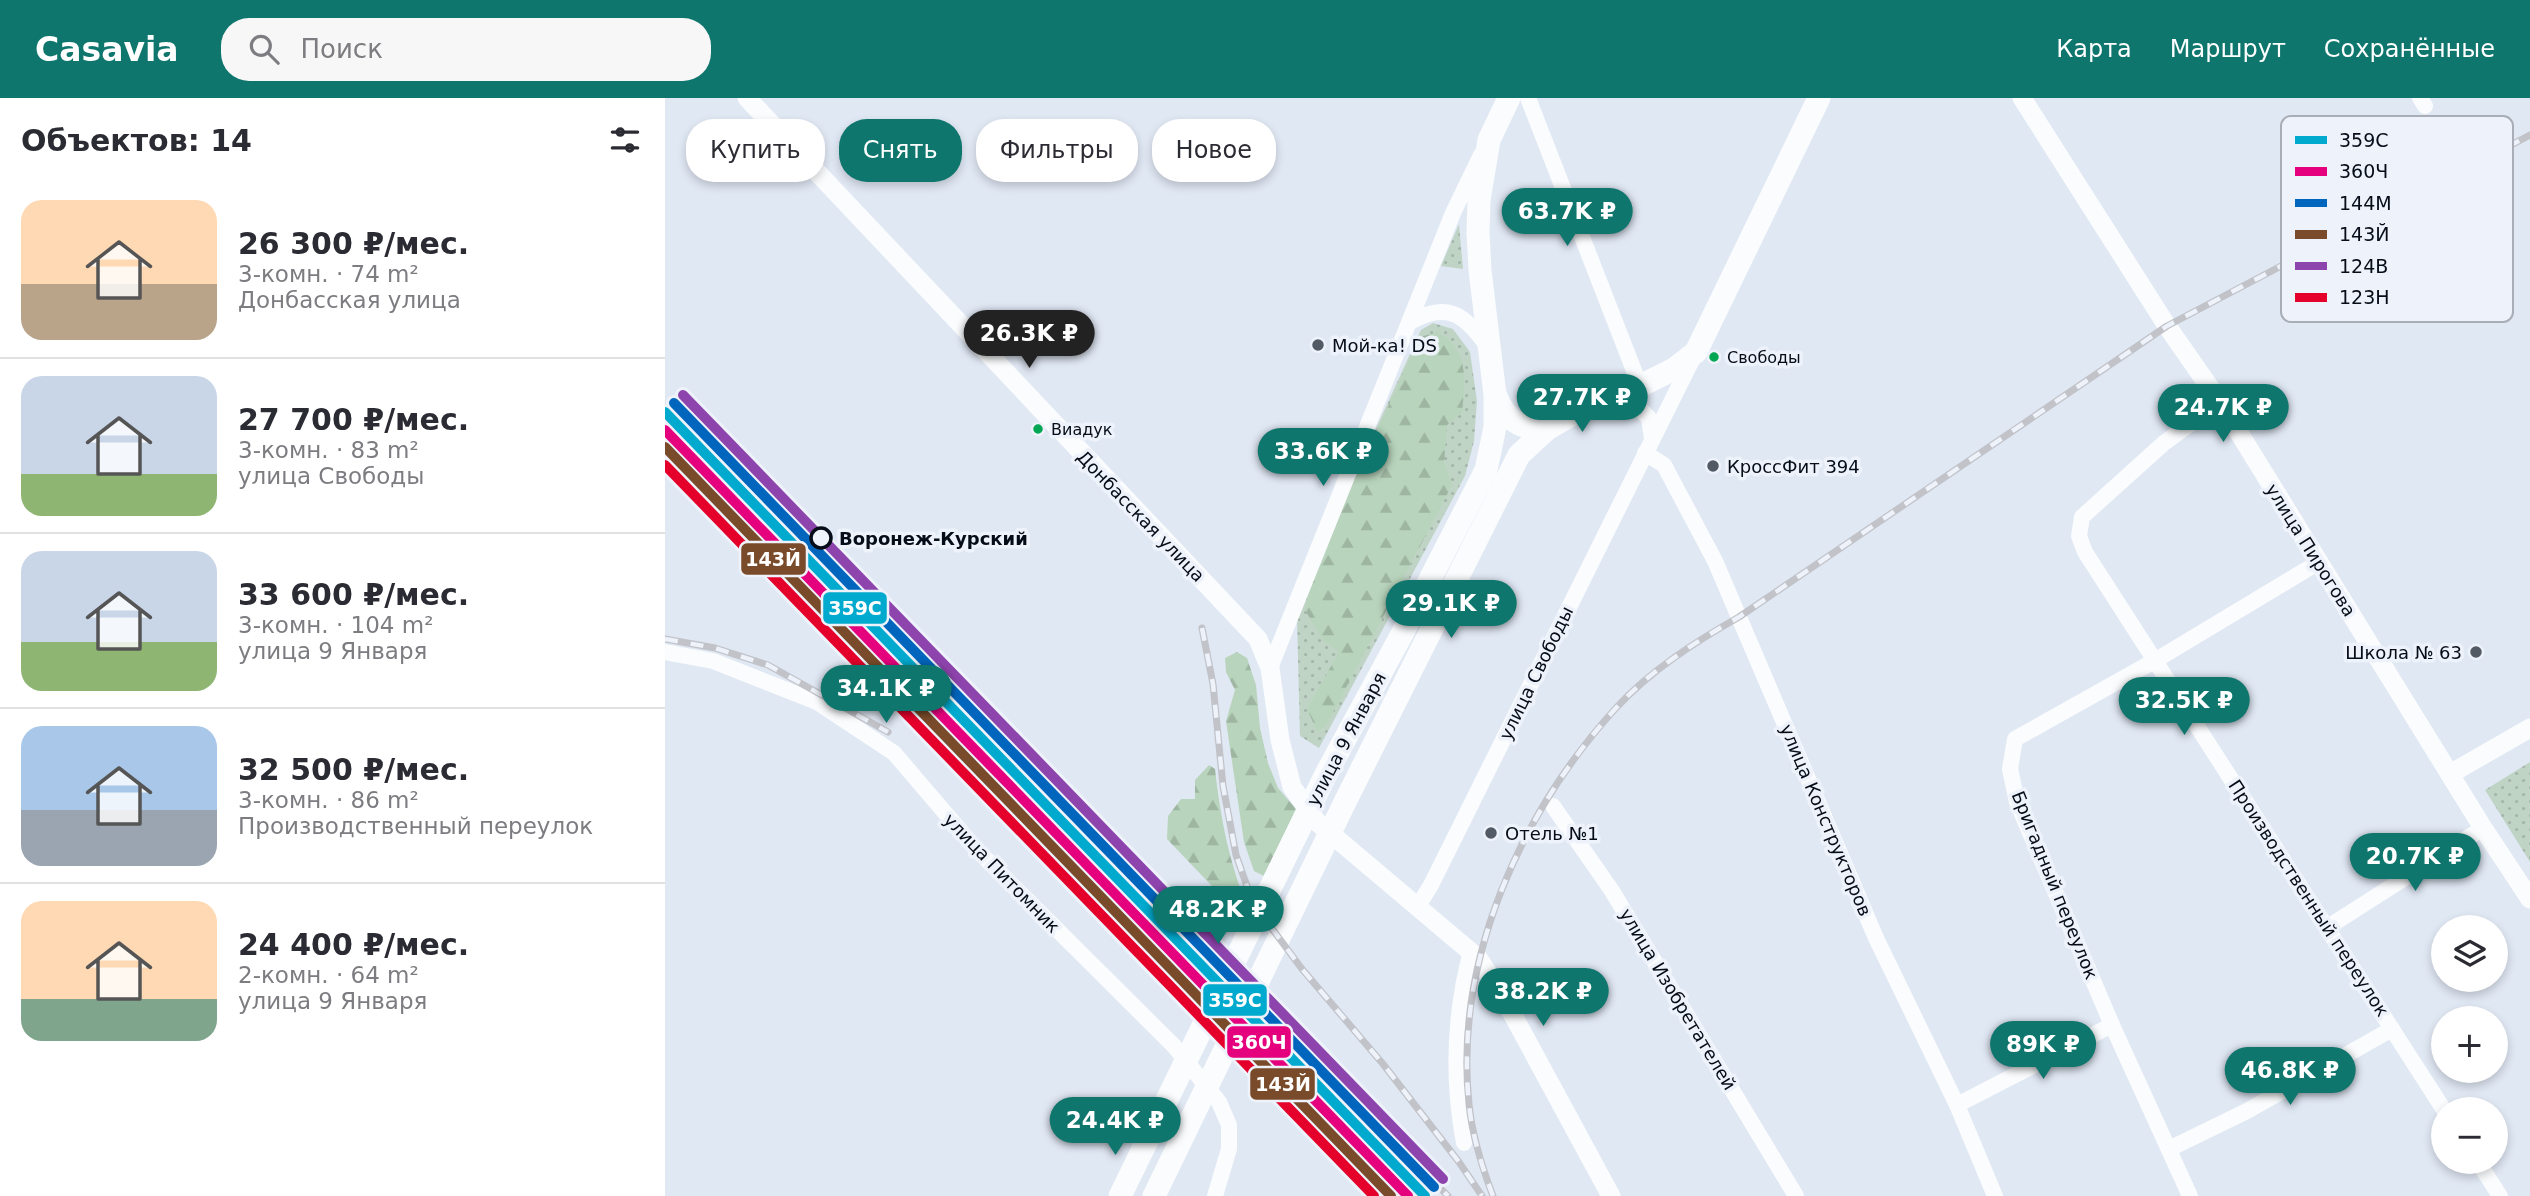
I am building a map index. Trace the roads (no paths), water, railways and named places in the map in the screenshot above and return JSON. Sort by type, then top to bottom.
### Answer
[{"type":"main road","name":"улица 9 Января","points":[[1120,1196],[1326,774],[1486,470],[1495,427],[1495,395],[1480,270],[1479,200],[1489,140],[1509,98]]},
{"type":"main road","name":"улица Свободы","points":[[1519,456],[1547,429],[1595,401],[1640,386],[1674,369],[1696,352],[1816,99]]},
{"type":"main road","points":[[1495,395],[1503,411],[1514,422],[1529,428],[1547,429]]},
{"type":"main road","name":"улица 9 Января","points":[[1154,1196],[1344,804],[1519,456]]},
{"type":"street","name":"Донбасская улица","points":[[747,98],[1258,639],[1270,668],[1280,740],[1292,787],[1317,822],[1349,852],[1471,951],[1501,993],[1611,1196]]},
{"type":"street","points":[[1528,98],[1640,386]]},
{"type":"street","name":"улица Пирогова","points":[[2022,98],[2167,326],[2220,402],[2483,828],[2530,899]]},
{"type":"street","name":"улица 9 Января","points":[[1270,668],[1453,213],[1489,140]]},
{"type":"street","points":[[1410,322],[1435,312],[1457,315],[1474,328],[1490,350]]},
{"type":"street","name":"улица Свободы","points":[[1418,906],[1431,885],[1696,352]]},
{"type":"street","points":[[1595,401],[1634,403],[1649,418],[1648,446]]},
{"type":"street","name":"Производственный переулок","points":[[2220,402],[2164,443],[2082,517],[2079,536],[2085,552],[2436,1097]]},
{"type":"street","name":"улица Конструкторов","points":[[1648,446],[1664,465],[1715,561],[1876,938],[1957,1105],[1995,1196]]},
{"type":"street","name":"Бригадный переулок","points":[[2190,1196],[2112,1025],[2017,802],[2010,769],[2015,739],[2156,660],[2319,562]]},
{"type":"street","name":"улица Питомник","points":[[665,652],[713,662],[817,702],[894,753],[976,849],[1174,1046],[1219,1102],[1229,1125],[1229,1149],[1215,1196]]},
{"type":"street","points":[[2450,774],[2530,728]]},
{"type":"street","name":"улица Изобретателей","points":[[1553,806],[1612,891],[1796,1196]]},
{"type":"street","points":[[2328,927],[2483,828]]},
{"type":"street","points":[[1464,1143],[1457,1103],[1456,1065],[1461,998],[1471,951]]},
{"type":"street","points":[[1957,1105],[2112,1025]]},
{"type":"street","points":[[2169,1149],[2248,1111],[2392,1029]]},
{"type":"street","points":[[2486,1174],[2500,1196]]},
{"type":"railway","points":[[2513,144],[2530,135]]},
{"type":"railway","points":[[1493,1196],[1472,1127],[1467,1050],[1472,996],[1484,943],[1501,891],[1524,841],[1551,794],[1582,749],[1616,708],[1644,681],[1674,658],[1739,617],[2167,326],[2281,266]]},
{"type":"railway","points":[[1202,628],[1213,684],[1223,786],[1236,855],[1253,903],[1302,969],[1383,1064],[1482,1196]]},
{"type":"railway","points":[[665,639],[715,648],[768,665],[888,732]]},
{"type":"railway","points":[[1340,1141],[1381,1196]]},
{"type":"railway","points":[[1426,1174],[1448,1196]]},
{"type":"place","name":"Мой-ка! DS","points":[[1318,345]]},
{"type":"place","name":"Свободы","points":[[1714,357]]},
{"type":"place","name":"Виадук","points":[[1038,429]]},
{"type":"place","name":"КроссФит 394","points":[[1713,466]]},
{"type":"place","name":"Воронеж-Курский","points":[[821,538]]},
{"type":"place","name":"Школа № 63","points":[[2476,652]]},
{"type":"place","name":"Отель №1","points":[[1491,833]]}]
